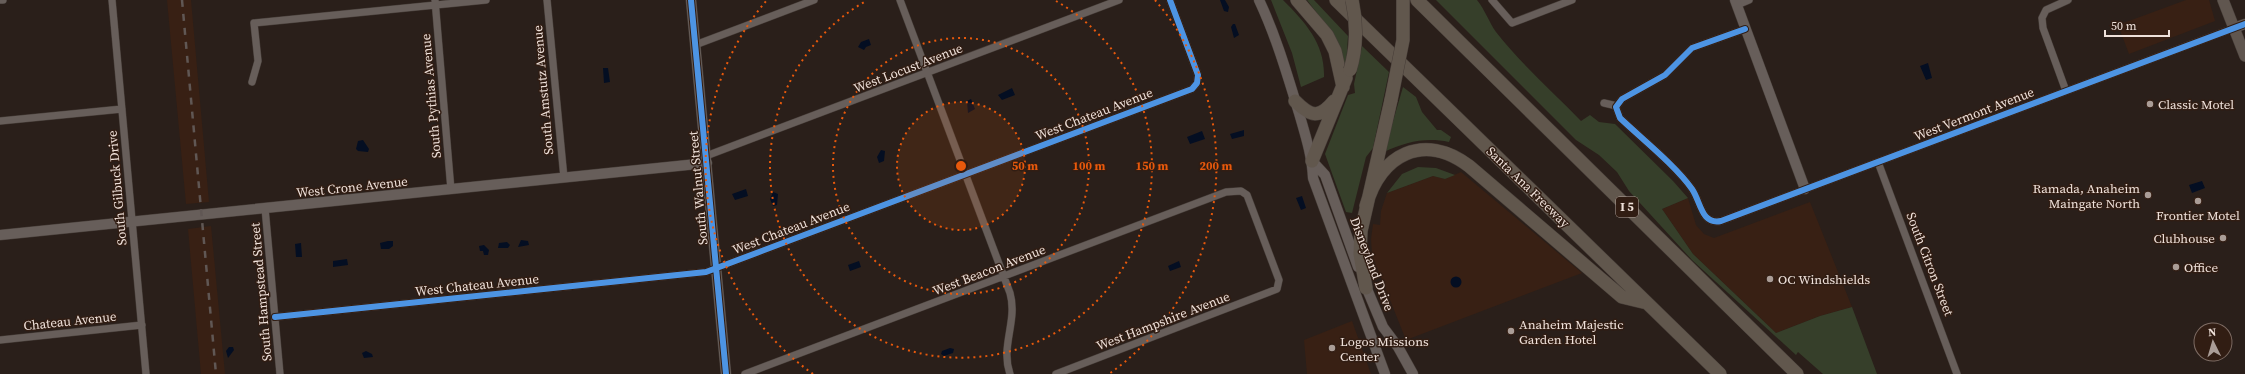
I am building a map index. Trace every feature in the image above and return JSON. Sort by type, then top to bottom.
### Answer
[{"type":"highway","points":[[1295,101],[1306,112],[1315,114],[1325,112],[1340,92],[1335,51],[1327,35],[1298,0]]},
{"type":"highway","name":"Santa Ana Freeway","points":[[1336,0],[1720,374]]},
{"type":"highway","points":[[1312,161],[1350,70],[1355,40],[1352,0]]},
{"type":"highway","points":[[1366,288],[1360,242],[1366,206],[1391,100],[1402,45],[1403,0]]},
{"type":"highway","name":"I 5","points":[[1417,0],[1797,374]]},
{"type":"highway","points":[[1366,206],[1379,175],[1394,160],[1413,151],[1424,149],[1445,151],[1469,166],[1622,297],[1649,304]]},
{"type":"highway","points":[[1761,338],[1804,374]]},
{"type":"main road","points":[[2223,0],[2245,56]]},
{"type":"street","name":"South Gilbuck Drive","points":[[112,0],[146,374]]},
{"type":"street","points":[[252,82],[258,61],[254,23],[435,3],[486,0]]},
{"type":"street","name":"South Amstutz Avenue","points":[[547,0],[564,178]]},
{"type":"street","name":"South Walnut Street","points":[[691,0],[726,374]]},
{"type":"street","points":[[695,45],[796,3],[814,0]]},
{"type":"street","points":[[900,0],[1012,300],[1014,313],[1006,349],[1010,374]]},
{"type":"street","name":"West Locust Avenue","points":[[706,160],[927,73],[1119,0]]},
{"type":"street","name":"West Chateau Avenue","points":[[275,317],[706,272],[1187,91],[1197,82],[1196,69],[1170,0]]},
{"type":"street","name":"Disneyland Drive","points":[[1259,0],[1274,33],[1295,101],[1312,161],[1313,178],[1385,374]]},
{"type":"street","points":[[1492,0],[1512,23],[1572,0]]},
{"type":"street","points":[[1749,0],[1736,2],[1805,190]]},
{"type":"street","points":[[2066,91],[2043,28],[2044,13],[2050,7],[2068,0]]},
{"type":"street","name":"South Pythias Avenue","points":[[435,3],[451,190]]},
{"type":"street","name":"West Vermont Avenue","points":[[1617,106],[1616,111],[1620,118],[1693,190],[1705,218],[1710,221],[1721,221],[2245,24]]},
{"type":"street","points":[[1604,103],[1617,106],[1622,99],[1665,75],[1692,48],[1745,29]]},
{"type":"street","points":[[0,121],[122,109]]},
{"type":"street","name":"West Crone Avenue","points":[[0,235],[564,178],[706,160]]},
{"type":"street","name":"Disneyland Drive","points":[[1312,161],[1325,175],[1366,288],[1383,327],[1398,347],[1413,374]]},
{"type":"street","name":"South Citron Street","points":[[1878,162],[1957,374]]},
{"type":"street","name":"West Beacon Avenue","points":[[745,374],[1226,192],[1241,191],[1249,199],[1279,280],[1277,289]]},
{"type":"street","name":"South Hampstead Street","points":[[265,208],[280,374]]},
{"type":"street","name":"West Hampshire Avenue","points":[[1056,374],[1277,289]]},
{"type":"street","name":"Chateau Avenue","points":[[0,340],[142,325]]},
{"type":"shaded area","points":[[167,0],[191,0],[209,202],[186,204]]},
{"type":"shaded area","points":[[2186,0],[2209,0],[2215,21],[2129,54],[2118,25]]},
{"type":"shaded area","points":[[1461,172],[1582,273],[1406,340],[1372,255],[1371,239],[1373,224],[1380,225],[1381,211],[1387,193],[1433,176],[1445,179]]},
{"type":"shaded area","points":[[1688,198],[1696,225],[1704,234],[1714,238],[1810,202],[1852,307],[1820,316],[1776,333],[1693,254],[1662,209]]},
{"type":"shaded area","points":[[211,226],[225,374],[201,374],[188,229]]},
{"type":"shaded area","points":[[1352,321],[1371,374],[1307,374],[1304,340]]},
{"type":"green space","points":[[1271,0],[1283,0],[1306,26],[1318,44],[1324,77],[1301,87],[1292,53]]},
{"type":"green space","points":[[1307,0],[1314,0],[1348,36],[1346,67],[1342,66],[1330,30]]},
{"type":"green space","points":[[1436,0],[1477,0],[1496,32],[1506,44],[1526,67],[1581,121],[1590,115],[1599,122],[1615,124],[1673,181],[1688,198],[1662,209],[1693,254],[1776,333],[1820,316],[1852,307],[1877,374],[1823,374],[1798,352],[1796,355],[1692,260],[1629,191],[1617,172],[1599,155],[1576,140]]},
{"type":"green space","points":[[1362,46],[1389,72],[1373,148],[1366,157],[1352,213],[1346,212],[1325,154],[1348,95],[1355,93],[1354,84]]},
{"type":"green space","points":[[1403,87],[1416,97],[1422,112],[1437,130],[1441,130],[1451,137],[1449,142],[1432,140],[1416,141],[1384,152]]},
{"type":"green space","points":[[1418,167],[1436,168],[1455,175],[1445,179],[1433,176],[1387,193],[1402,174]]},
{"type":"water","points":[[1220,0],[1225,0],[1229,7],[1228,12],[1224,11]]},
{"type":"water","points":[[1235,24],[1239,35],[1234,38],[1231,27]]},
{"type":"water","points":[[869,39],[871,45],[866,47],[864,50],[858,47],[861,42]]},
{"type":"water","points":[[1928,63],[1932,78],[1926,80],[1920,66]]},
{"type":"water","points":[[603,68],[608,68],[610,82],[604,83]]},
{"type":"water","points":[[1012,88],[1015,95],[1002,100],[998,95]]},
{"type":"water","points":[[971,99],[975,109],[968,113],[967,101]]},
{"type":"water","points":[[1244,130],[1244,136],[1232,139],[1230,134]]},
{"type":"water","points":[[1202,131],[1205,139],[1190,144],[1187,137]]},
{"type":"water","points":[[363,140],[369,149],[368,152],[358,151],[356,149],[358,141]]},
{"type":"water","points":[[881,150],[885,151],[884,161],[879,163],[877,157]]},
{"type":"water","points":[[2202,181],[2205,188],[2192,193],[2189,185]]},
{"type":"water","points":[[746,189],[748,196],[735,200],[732,194]]},
{"type":"water","points":[[773,192],[778,194],[777,205],[773,206],[770,199]]},
{"type":"water","points":[[1302,196],[1306,208],[1301,210],[1296,198]]},
{"type":"water","points":[[521,240],[528,241],[529,245],[518,247]]},
{"type":"water","points":[[393,241],[393,246],[389,249],[381,249],[380,243]]},
{"type":"water","points":[[507,242],[510,245],[508,248],[498,248],[499,243]]},
{"type":"water","points":[[301,243],[302,257],[296,257],[295,244]]},
{"type":"water","points":[[484,245],[489,250],[488,255],[484,255],[483,251],[480,251],[479,246]]},
{"type":"water","points":[[347,259],[348,265],[333,267],[333,261]]},
{"type":"water","points":[[859,261],[861,267],[850,271],[848,265]]},
{"type":"water","points":[[1179,261],[1181,267],[1170,271],[1168,266]]},
{"type":"water","points":[[1454,277],[1458,277],[1460,278],[1460,286],[1454,287],[1451,284],[1451,280]]},
{"type":"water","points":[[229,347],[233,347],[234,350],[228,358],[226,351]]},
{"type":"water","points":[[950,348],[954,349],[953,353],[944,356],[941,354],[942,351]]},
{"type":"water","points":[[366,351],[372,354],[373,357],[364,358],[362,353]]},
{"type":"railway","points":[[182,0],[216,374]]},
{"type":"cycle path","points":[[691,0],[726,374]]},
{"type":"cycle path","points":[[275,317],[706,272],[1192,89],[1197,83],[1198,75],[1170,0]]},
{"type":"cycle path","points":[[1745,29],[1692,48],[1665,75],[1622,99],[1616,107],[1620,118],[1668,162],[1685,180],[1695,194],[1705,216],[1709,220],[1714,221],[1721,221],[2245,24]]},
{"type":"place","name":"Classic Motel","points":[[2150,104]]},
{"type":"place","name":"Ramada, Anaheim Maingate North","points":[[2148,195]]},
{"type":"place","name":"Frontier Motel","points":[[2198,201]]},
{"type":"place","name":"Clubhouse","points":[[2223,238]]},
{"type":"place","name":"Office","points":[[2176,267]]},
{"type":"place","name":"OC Windshields","points":[[1770,279]]},
{"type":"place","name":"Anaheim Majestic Garden Hotel","points":[[1511,331]]},
{"type":"place","name":"Logos Missions Center","points":[[1332,348]]}]
